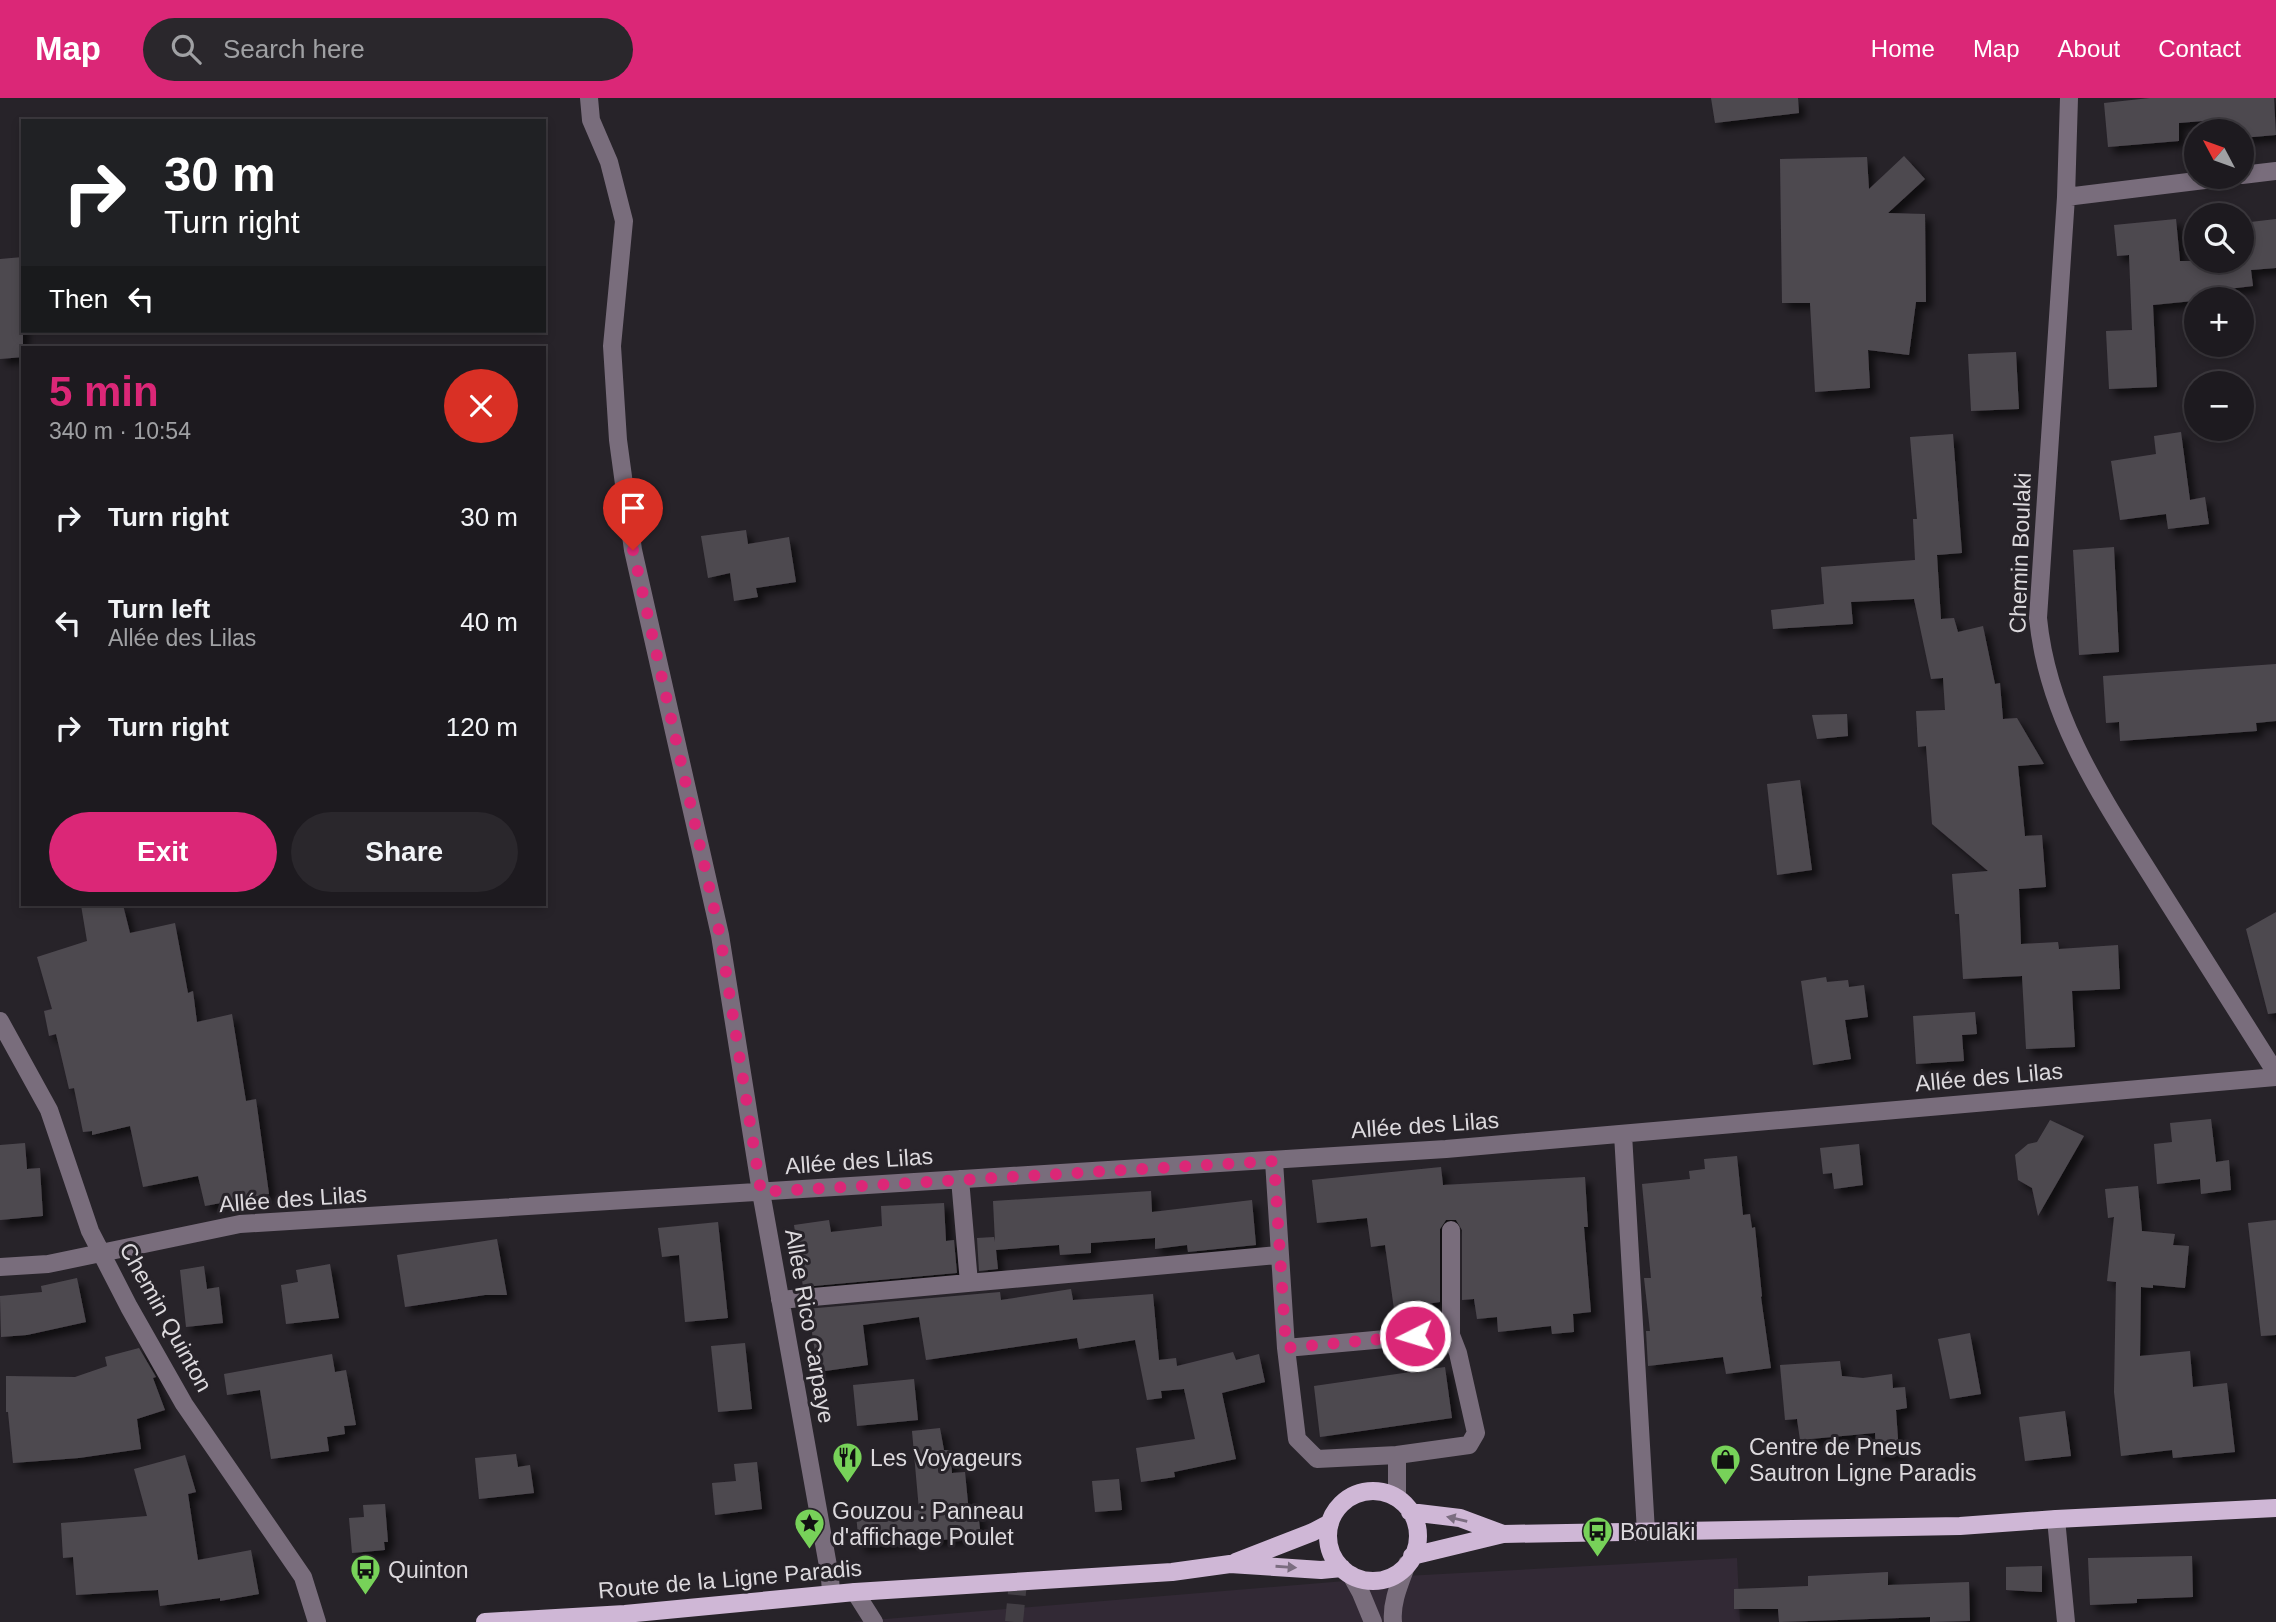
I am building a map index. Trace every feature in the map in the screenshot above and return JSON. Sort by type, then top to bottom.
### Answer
[{"type":"main road","points":[[1410,1560],[1416,1547],[1417,1529],[1410,1512],[1397,1498],[1380,1491],[1362,1492],[1345,1501],[1333,1515],[1329,1543],[1336,1561],[1346,1572],[1370,1580],[1380,1580],[1390,1577],[1410,1560],[1503,1534],[1961,1526],[2276,1508]]},
{"type":"main road","points":[[1410,1512],[1460,1518],[1503,1534]]},
{"type":"main road","name":"Route de la Ligne Paradis","points":[[1230,1564],[1330,1523]]},
{"type":"main road","name":"Route de la Ligne Paradis","points":[[485,1622],[625,1614],[855,1592],[1172,1572],[1230,1564],[1346,1572]]},
{"type":"street","name":"Allée Rico Carpaye","points":[[589,98],[591,120],[609,162],[624,221],[612,346],[618,440],[633,550],[720,935],[761,1192],[831,1594]]},
{"type":"street","name":"Chemin Boulaki","points":[[2069,98],[2066,197],[2038,618],[2041,650],[2049,681],[2089,776],[2276,1075]]},
{"type":"street","points":[[2254,174],[2276,171]]},
{"type":"street","points":[[2066,197],[2184,183]]},
{"type":"street","name":"Chemin Quinton","points":[[0,1021],[49,1110],[90,1231],[129,1307],[184,1404],[303,1577],[317,1622]]},
{"type":"street","name":"Allée des Lilas","points":[[0,1267],[48,1264],[240,1224],[1274,1161],[2276,1075]]},
{"type":"street","points":[[1623,1133],[1646,1532]]},
{"type":"street","points":[[1274,1161],[1278,1255],[1297,1439],[1317,1460],[1397,1455],[1469,1445],[1473,1442],[1476,1433],[1458,1353],[1451,1335],[1451,1230]]},
{"type":"street","points":[[960,1180],[970,1283]]},
{"type":"street","points":[[780,1300],[1278,1255]]},
{"type":"street","points":[[1286,1348],[1451,1335]]},
{"type":"street","points":[[1397,1455],[1397,1498]]},
{"type":"street","points":[[2056,1519],[2066,1622]]},
{"type":"street","points":[[1393,1622],[1396,1592],[1410,1560]]},
{"type":"street","points":[[1346,1572],[1361,1593],[1373,1622]]},
{"type":"street","points":[[855,1592],[874,1622]]},
{"type":"shaded area","points":[[1737,1558],[1740,1622],[849,1622],[1405,1576]]},
{"type":"building","points":[[1711,98],[1798,98],[1799,113],[1715,123]]},
{"type":"building","points":[[2150,98],[2274,98],[2276,135],[2254,137],[2254,119],[2184,119],[2184,123],[2179,123],[2179,141],[2108,147],[2104,103]]},
{"type":"building","points":[[1904,156],[1925,179],[1888,213],[1925,214],[1926,302],[1916,302],[1909,355],[1868,350],[1870,388],[1815,392],[1810,303],[1782,303],[1780,159],[1867,157],[1869,189]]},
{"type":"building","points":[[2176,219],[2180,261],[2184,261],[2184,273],[2251,273],[2253,286],[2184,287],[2184,302],[2153,305],[2157,387],[2109,389],[2106,331],[2132,330],[2129,255],[2117,256],[2114,225]]},
{"type":"building","points":[[2276,219],[2276,268],[2254,270],[2254,222]]},
{"type":"building","points":[[21,257],[21,357],[0,359],[0,259]]},
{"type":"building","points":[[2016,352],[2019,409],[1971,411],[1968,354]]},
{"type":"building","points":[[2181,432],[2190,500],[2205,497],[2209,524],[2168,529],[2166,514],[2120,520],[2111,461],[2156,454],[2154,436]]},
{"type":"building","points":[[1953,434],[1962,553],[1937,555],[1941,619],[1954,618],[1958,632],[1983,626],[1995,684],[2000,683],[2003,719],[2017,718],[2044,764],[2018,766],[2025,836],[2042,835],[2046,887],[2019,889],[2021,944],[2058,942],[2059,949],[2118,945],[2120,989],[2072,991],[2075,1047],[2026,1049],[2022,976],[1963,979],[1959,914],[1955,914],[1952,874],[1988,871],[1932,824],[1926,746],[1918,747],[1916,711],[1945,710],[1943,678],[1931,679],[1914,599],[1851,602],[1853,624],[1773,629],[1771,610],[1824,604],[1821,567],[1915,560],[1913,519],[1917,519],[1910,437]]},
{"type":"building","points":[[746,530],[748,544],[789,537],[796,582],[756,588],[758,597],[734,601],[730,573],[708,578],[701,536]]},
{"type":"building","points":[[2114,547],[2119,652],[2079,655],[2073,550]]},
{"type":"building","points":[[2276,664],[2276,721],[2256,723],[2257,731],[2120,741],[2119,722],[2106,723],[2103,676]]},
{"type":"building","points":[[1847,714],[1848,736],[1817,739],[1812,715]]},
{"type":"building","points":[[1800,780],[1812,870],[1777,875],[1767,784]]},
{"type":"building","points":[[81,906],[123,906],[130,933],[175,923],[188,993],[193,991],[197,1022],[232,1014],[246,1101],[256,1099],[269,1194],[205,1206],[198,1176],[143,1187],[130,1126],[92,1135],[92,1131],[83,1132],[74,1088],[69,1089],[56,1034],[49,1036],[44,1011],[52,1009],[37,957],[87,941]]},
{"type":"building","points":[[2276,912],[2276,1013],[2268,1014],[2246,929]]},
{"type":"building","points":[[1826,977],[1827,982],[1848,980],[1849,987],[1864,985],[1868,1017],[1845,1020],[1851,1059],[1813,1065],[1801,981]]},
{"type":"building","points":[[1975,1012],[1977,1034],[1962,1035],[1964,1061],[1916,1064],[1913,1016]]},
{"type":"building","points":[[2211,1119],[2216,1162],[2229,1160],[2231,1190],[2201,1194],[2200,1179],[2157,1184],[2154,1144],[2172,1142],[2170,1123]]},
{"type":"building","points":[[2050,1120],[2084,1136],[2038,1216],[2032,1188],[2018,1180],[2015,1155],[2028,1144],[2037,1142]]},
{"type":"building","points":[[25,1143],[27,1169],[40,1168],[43,1216],[0,1220],[0,1145]]},
{"type":"building","points":[[1859,1144],[1863,1185],[1834,1189],[1832,1173],[1823,1174],[1820,1148]]},
{"type":"building","points":[[1737,1156],[1743,1215],[1750,1214],[1752,1228],[1755,1227],[1771,1368],[1726,1374],[1723,1357],[1648,1366],[1646,1331],[1650,1331],[1644,1278],[1651,1278],[1642,1184],[1690,1179],[1689,1171],[1705,1169],[1704,1159]]},
{"type":"building","points":[[1441,1167],[1443,1185],[1585,1177],[1588,1227],[1584,1227],[1591,1312],[1573,1314],[1574,1332],[1552,1334],[1551,1326],[1498,1332],[1497,1317],[1477,1319],[1474,1299],[1462,1300],[1462,1230],[1456,1220],[1446,1220],[1440,1229],[1440,1302],[1394,1309],[1385,1245],[1371,1247],[1367,1218],[1317,1223],[1312,1180]]},
{"type":"building","points":[[2138,1186],[2142,1231],[2175,1234],[2173,1245],[2189,1246],[2185,1288],[2153,1285],[2153,1288],[2141,1287],[2140,1356],[2190,1351],[2193,1387],[2227,1383],[2235,1452],[2173,1458],[2172,1450],[2121,1456],[2114,1392],[2116,1282],[2107,1281],[2114,1217],[2108,1218],[2105,1189]]},
{"type":"building","points":[[1151,1191],[1152,1212],[1252,1200],[1256,1245],[1188,1252],[1187,1245],[1155,1249],[1155,1238],[1091,1243],[1091,1253],[1060,1255],[1059,1245],[996,1250],[998,1269],[979,1271],[977,1238],[994,1237],[995,1242],[993,1201]]},
{"type":"building","points":[[944,1203],[946,1241],[954,1240],[957,1273],[803,1287],[794,1225],[829,1220],[831,1232],[882,1226],[881,1206]]},
{"type":"building","points":[[2276,1220],[2276,1335],[2261,1336],[2248,1223]]},
{"type":"building","points":[[718,1222],[728,1318],[685,1322],[679,1255],[662,1257],[658,1228]]},
{"type":"building","points":[[497,1239],[507,1295],[485,1295],[405,1307],[397,1255]]},
{"type":"building","points":[[330,1264],[339,1318],[286,1324],[281,1285],[298,1282],[296,1270]]},
{"type":"building","points":[[204,1266],[207,1289],[219,1287],[223,1323],[186,1327],[180,1270]]},
{"type":"building","points":[[77,1278],[86,1322],[27,1335],[1,1337],[0,1296],[42,1292],[41,1286]]},
{"type":"building","points":[[1071,1289],[1073,1300],[1153,1294],[1159,1360],[1176,1358],[1177,1366],[1233,1352],[1236,1360],[1259,1354],[1265,1382],[1222,1393],[1236,1459],[1174,1472],[1175,1477],[1141,1482],[1136,1448],[1195,1439],[1184,1389],[1161,1391],[1162,1398],[1147,1400],[1135,1340],[1079,1349],[1077,1338],[926,1360],[919,1317],[863,1325],[868,1365],[818,1372],[806,1309],[1000,1292],[1001,1300]]},
{"type":"building","points":[[1970,1333],[1981,1394],[1950,1399],[1938,1339]]},
{"type":"building","points":[[745,1343],[752,1409],[718,1412],[711,1346]]},
{"type":"building","points":[[139,1348],[156,1377],[153,1378],[165,1410],[137,1419],[141,1449],[79,1458],[13,1463],[6,1412],[6,1376],[75,1377],[107,1366],[105,1357]]},
{"type":"building","points":[[332,1354],[335,1372],[346,1370],[356,1425],[344,1426],[345,1434],[327,1437],[329,1451],[271,1459],[260,1390],[227,1395],[224,1374]]},
{"type":"building","points":[[1840,1361],[1842,1376],[1863,1378],[1892,1374],[1893,1388],[1905,1387],[1907,1408],[1896,1410],[1899,1453],[1876,1455],[1875,1433],[1800,1440],[1797,1419],[1785,1420],[1780,1365]]},
{"type":"building","points":[[1445,1367],[1452,1418],[1320,1437],[1314,1386]]},
{"type":"building","points":[[914,1379],[918,1420],[857,1426],[853,1385]]},
{"type":"building","points":[[2065,1411],[2071,1456],[2025,1461],[2019,1417]]},
{"type":"building","points":[[940,1428],[944,1450],[950,1450],[952,1473],[965,1472],[969,1513],[978,1512],[981,1537],[859,1546],[856,1514],[919,1510],[912,1431]]},
{"type":"building","points":[[516,1454],[518,1467],[530,1465],[534,1493],[479,1499],[475,1458]]},
{"type":"building","points":[[185,1455],[196,1492],[188,1494],[198,1560],[251,1550],[259,1594],[220,1601],[220,1598],[160,1606],[158,1590],[76,1595],[73,1557],[63,1558],[61,1523],[147,1516],[134,1469]]},
{"type":"building","points":[[757,1462],[762,1509],[715,1515],[712,1483],[736,1481],[734,1464]]},
{"type":"building","points":[[1119,1479],[1122,1510],[1095,1512],[1092,1481]]},
{"type":"building","points":[[385,1504],[388,1542],[384,1542],[385,1550],[352,1553],[349,1518],[364,1517],[363,1505]]},
{"type":"building","points":[[2192,1556],[2193,1597],[2137,1599],[2137,1603],[2090,1605],[2088,1558]]},
{"type":"building","points":[[2042,1566],[2042,1592],[2006,1590],[2006,1567]]},
{"type":"building","points":[[1888,1572],[1888,1585],[1969,1582],[1970,1621],[1930,1622],[1930,1617],[1779,1622],[1778,1609],[1734,1609],[1734,1589],[1808,1586],[1808,1576]]},
{"type":"tunnel","points":[[1014,1622],[1018,1582]]},
{"type":"place","name":"Les Voyageurs","points":[[847,1485]]},
{"type":"place","name":"Centre de Pneus Sautron Ligne Paradis","points":[[1726,1487]]},
{"type":"place","name":"Gouzou : Panneau d'affichage Poulet","points":[[809,1551]]},
{"type":"place","name":"Boulaki","points":[[1597,1559]]},
{"type":"place","name":"Quinton","points":[[365,1597]]},
{"type":"route","points":[[633,550],[720,935],[761,1192],[1274,1161],[1286,1348],[1415,1336]]}]
